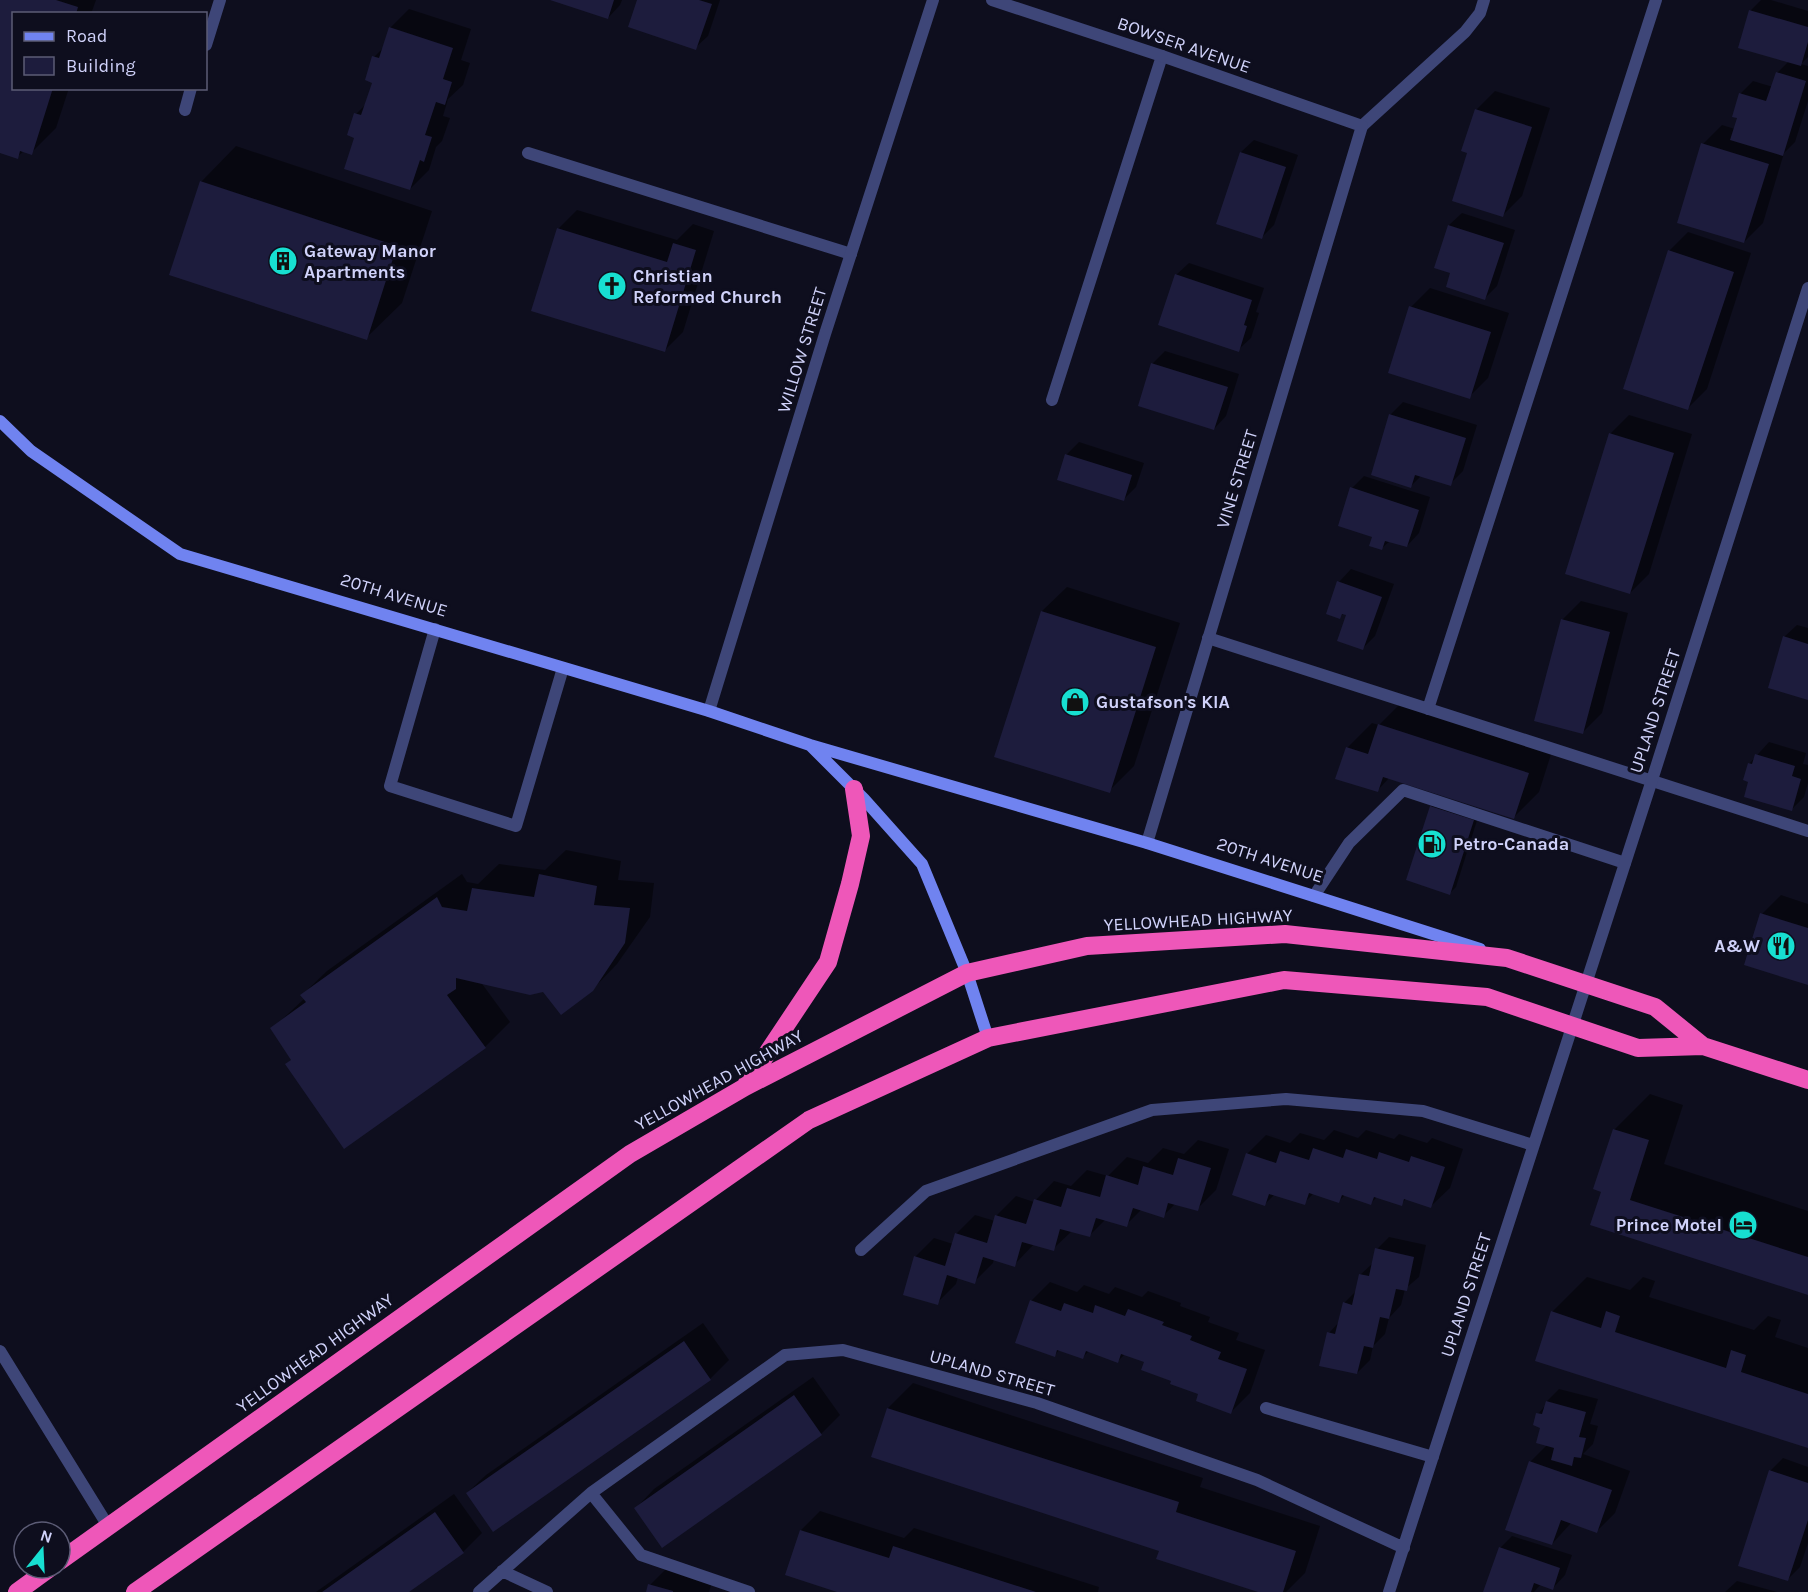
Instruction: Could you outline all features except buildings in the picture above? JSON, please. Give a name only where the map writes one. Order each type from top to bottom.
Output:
[{"type":"highway","points":[[745,1087],[828,962],[861,836],[854,789]]},
{"type":"highway","name":"YELLOWHEAD HIGHWAY","points":[[72,1552],[630,1154],[745,1087],[967,973],[1087,946],[1285,934],[1507,958]]},
{"type":"highway","name":"20TH AVENUE","points":[[1507,958],[1655,1007],[1703,1046]]},
{"type":"highway","points":[[135,1592],[809,1120],[988,1038],[1284,980],[1487,996],[1572,1027]]},
{"type":"highway","name":"20TH AVENUE","points":[[1572,1027],[1638,1048],[1703,1046],[1808,1080]]},
{"type":"highway","points":[[16,1592],[33,1580]]},
{"type":"street","points":[[207,42],[220,0]]},
{"type":"street","name":"WILLOW STREET","points":[[709,711],[851,254],[933,0]]},
{"type":"street","name":"BOWSER AVENUE","points":[[993,0],[1362,126]]},
{"type":"street","points":[[1362,126],[1464,32],[1480,13],[1484,0]]},
{"type":"street","points":[[1428,709],[1656,0]]},
{"type":"street","points":[[1052,400],[1162,56]]},
{"type":"street","points":[[184,110],[191,90]]},
{"type":"street","name":"VINE STREET","points":[[1147,843],[1362,126]]},
{"type":"street","points":[[528,153],[851,254]]},
{"type":"street","name":"UPLAND STREET","points":[[1389,1592],[1652,780],[1808,288]]},
{"type":"street","name":"20TH AVENUE","points":[[0,421],[31,451],[180,554],[709,711],[810,745],[1147,843],[1507,958]]},
{"type":"street","points":[[435,629],[390,786],[516,826],[563,668]]},
{"type":"street","points":[[1208,638],[1808,831]]},
{"type":"street","name":"20TH AVENUE","points":[[810,745],[854,789],[922,864],[967,973],[988,1038]]},
{"type":"street","points":[[1314,896],[1348,843],[1403,790],[1625,863]]},
{"type":"street","points":[[861,1250],[926,1191],[1152,1110],[1286,1099],[1423,1111],[1533,1145]]},
{"type":"street","name":"UPLAND STREET","points":[[479,1592],[591,1493],[785,1354],[843,1350],[1037,1403],[1246,1476],[1404,1548]]},
{"type":"street","points":[[0,1351],[108,1526]]},
{"type":"street","points":[[1266,1408],[1433,1457]]},
{"type":"street","points":[[591,1493],[641,1555],[749,1592]]},
{"type":"street","points":[[502,1571],[547,1592]]},
{"type":"place","name":"Gateway Manor Apartments","points":[[283,261]]},
{"type":"place","name":"Christian Reformed Church","points":[[612,286]]},
{"type":"place","name":"Gustafson's KIA","points":[[1075,702]]},
{"type":"place","name":"Petro-Canada","points":[[1432,844]]},
{"type":"place","name":"A&W","points":[[1781,946]]},
{"type":"place","name":"Prince Motel","points":[[1743,1225]]}]
